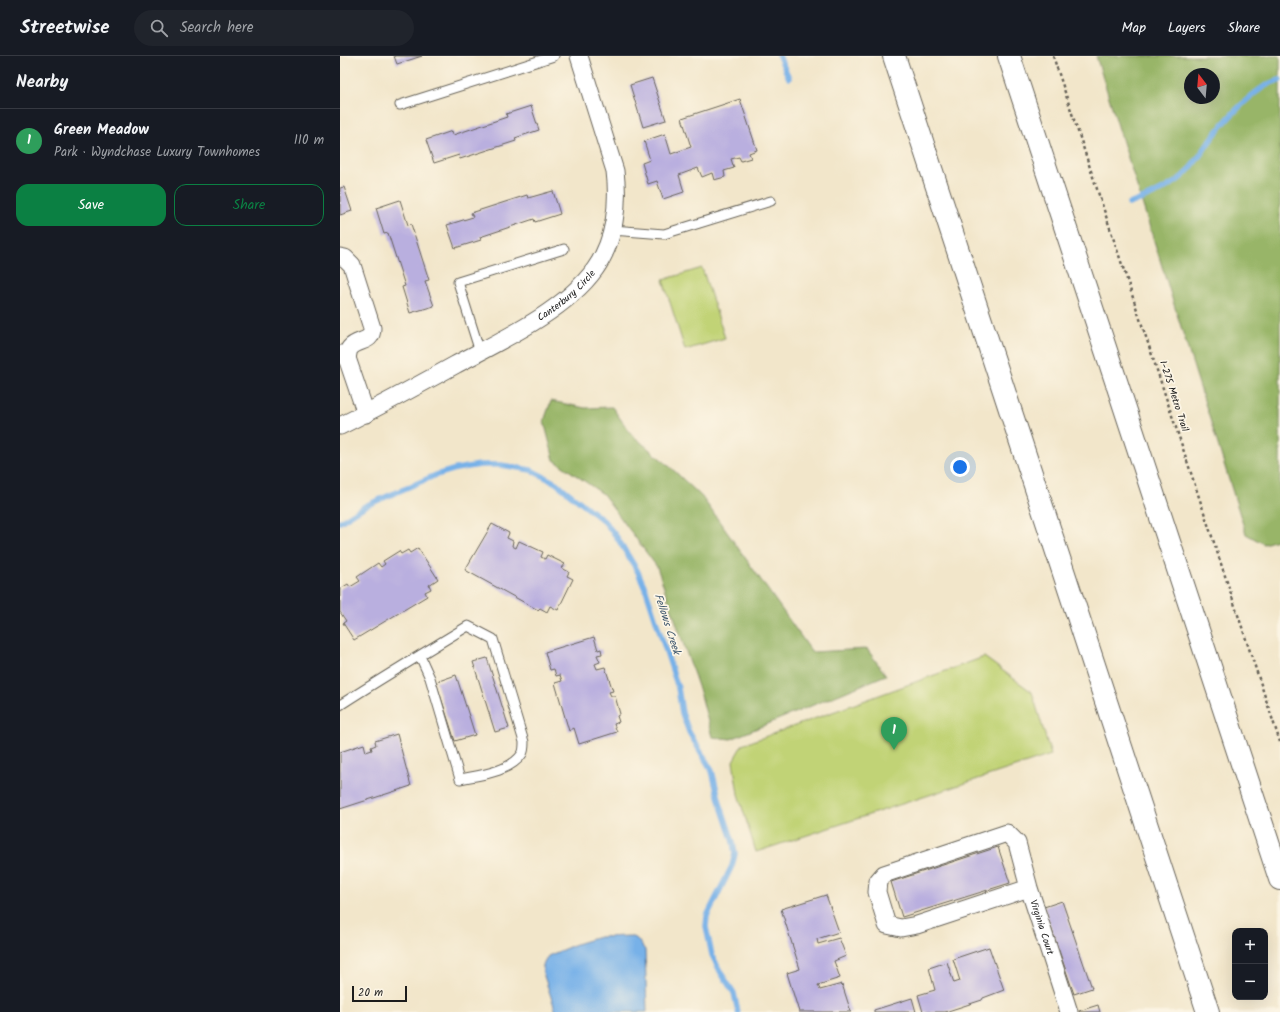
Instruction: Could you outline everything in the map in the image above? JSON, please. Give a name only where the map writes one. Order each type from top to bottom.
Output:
[{"type":"highway","points":[[894,56],[1208,1012]]},
{"type":"highway","points":[[1009,56],[1280,879]]},
{"type":"street","name":"Canterbury Circle","points":[[340,426],[366,414],[480,352],[554,309],[571,296],[595,269],[606,250],[612,230],[617,190],[615,171],[579,56]]},
{"type":"street","points":[[340,257],[345,258],[352,265],[372,328],[372,334],[369,338],[358,342],[343,356],[366,414]]},
{"type":"street","name":"Virginia Court","points":[[1028,888],[917,925],[901,928],[887,925],[877,892],[878,881],[884,874],[1007,833],[1017,843],[1028,888],[1069,1012]]},
{"type":"lane","points":[[400,105],[554,56]]},
{"type":"lane","points":[[612,230],[664,234],[771,201]]},
{"type":"lane","points":[[480,352],[458,282],[564,249]]},
{"type":"lane","points":[[340,705],[468,626],[493,639],[524,742],[522,754],[509,766],[483,775],[460,779],[430,678],[420,656]]},
{"type":"path","name":"I-275 Metro Trail","points":[[1053,56],[1280,742]]},
{"type":"green space","points":[[1096,56],[1280,56],[1280,539],[1264,544],[1246,534]]},
{"type":"green space","points":[[702,268],[725,338],[685,350],[663,280]]},
{"type":"green space","points":[[551,401],[585,408],[612,407],[631,434],[668,465],[702,497],[812,652],[867,649],[886,675],[731,739],[712,737],[701,695],[657,567],[603,494],[554,460],[544,421]]},
{"type":"green space","points":[[984,657],[1032,692],[1051,755],[756,852],[738,794],[733,761],[742,745]]},
{"type":"water","points":[[630,936],[637,939],[645,950],[647,1012],[556,1012],[543,973],[543,965],[548,956],[576,944],[599,937]]},
{"type":"building","points":[[394,56],[422,56],[397,64]]},
{"type":"building","points":[[652,78],[666,120],[643,127],[630,85]]},
{"type":"building","points":[[740,99],[757,150],[749,153],[751,158],[741,161],[739,157],[731,159],[734,168],[724,171],[725,177],[714,180],[712,173],[702,177],[698,168],[679,175],[684,192],[663,199],[657,181],[648,184],[642,163],[650,160],[644,141],[665,134],[671,154],[691,147],[682,118]]},
{"type":"building","points":[[531,106],[539,130],[515,138],[516,141],[460,159],[459,155],[434,163],[426,140],[452,131],[453,135],[507,117],[506,114]]},
{"type":"building","points":[[344,187],[352,211],[340,215],[340,188]]},
{"type":"building","points":[[553,191],[560,214],[535,222],[534,219],[480,237],[481,240],[455,248],[447,225],[473,217],[471,213],[527,195],[528,198]]},
{"type":"building","points":[[400,200],[408,225],[411,224],[429,280],[425,281],[434,306],[410,313],[402,287],[405,286],[388,233],[384,234],[376,208]]},
{"type":"building","points":[[492,524],[509,533],[507,538],[513,541],[512,546],[516,548],[519,541],[543,552],[541,557],[545,559],[547,555],[565,564],[562,568],[569,572],[567,576],[573,579],[558,610],[550,606],[547,612],[540,608],[538,610],[465,570]]},
{"type":"building","points":[[418,548],[438,579],[429,585],[431,589],[425,592],[427,596],[354,640],[343,623],[346,621],[340,612],[340,589],[348,584],[350,587],[360,581],[357,577],[378,563],[381,567],[385,564],[383,561],[399,551],[401,554],[408,550],[410,553]]},
{"type":"building","points":[[594,637],[598,650],[601,649],[602,654],[597,655],[600,662],[595,664],[597,669],[605,667],[613,691],[609,692],[611,696],[615,696],[620,714],[617,716],[619,722],[614,724],[617,732],[579,744],[574,728],[569,731],[555,683],[562,681],[560,675],[556,676],[554,669],[550,670],[545,652]]},
{"type":"building","points":[[487,658],[509,728],[495,732],[473,662]]},
{"type":"building","points":[[456,675],[475,735],[455,741],[436,682]]},
{"type":"building","points":[[397,734],[411,786],[340,809],[340,752],[364,744],[366,752],[372,750],[371,747],[376,745],[375,741]]},
{"type":"building","points":[[998,847],[1010,883],[902,917],[891,882]]},
{"type":"building","points":[[826,895],[839,932],[817,939],[818,944],[839,938],[846,956],[834,961],[840,978],[818,985],[820,990],[842,984],[851,1012],[799,1012],[787,973],[800,969],[781,909]]},
{"type":"building","points":[[1062,901],[1092,988],[1074,994],[1044,907]]},
{"type":"building","points":[[989,947],[1004,990],[983,998],[982,1000],[945,1012],[923,1012],[918,995],[935,990],[929,968],[947,962],[954,983],[960,981],[953,959]]},
{"type":"building","points":[[912,998],[916,1012],[874,1012],[874,1010]]},
{"type":"building","points":[[1098,1005],[1100,1012],[1079,1011]]},
{"type":"waterway","points":[[779,56],[789,78]]},
{"type":"waterway","points":[[1129,204],[1164,189],[1177,181],[1193,166],[1222,125],[1237,109],[1263,87],[1280,80]]},
{"type":"waterway","name":"Fellows Creek","points":[[340,522],[365,506],[436,475],[456,469],[480,465],[501,465],[531,470],[556,483],[604,521],[616,536],[637,570],[646,590],[678,688],[682,713],[689,732],[712,771],[720,803],[733,842],[735,854],[732,866],[707,916],[706,927],[712,955],[721,973],[734,993],[738,1012]]},
{"type":"place","name":"Green Meadow","points":[[894,750]]}]
